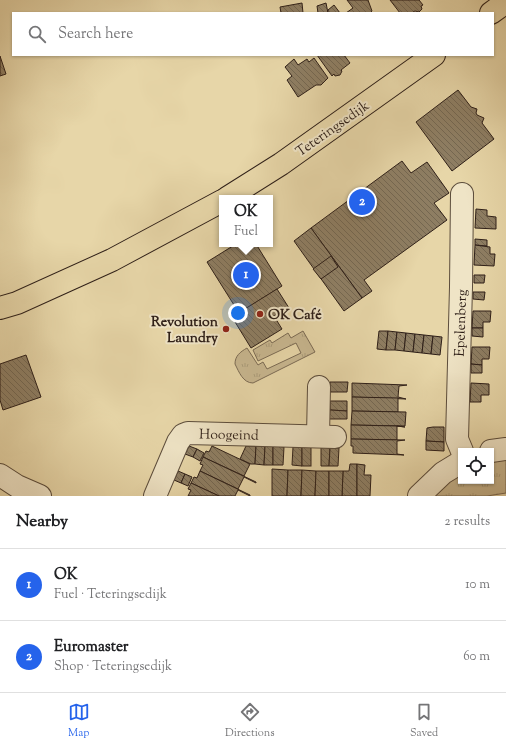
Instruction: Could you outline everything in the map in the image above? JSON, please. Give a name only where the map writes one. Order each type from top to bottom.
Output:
[{"type":"main road","points":[[492,12],[506,2]]},
{"type":"main road","name":"Teteringsedijk","points":[[232,195],[281,164],[433,56]]},
{"type":"main road","points":[[0,317],[8,306],[112,260],[219,203]]},
{"type":"street","name":"Epelenberg","points":[[461,448],[457,439],[462,194]]},
{"type":"street","name":"Hoogeind","points":[[155,496],[178,442],[183,435],[188,433],[327,436],[319,387]]},
{"type":"street","points":[[494,451],[506,449]]},
{"type":"street","points":[[420,496],[443,473],[458,464]]},
{"type":"street","points":[[6,480],[40,496]]},
{"type":"green space","points":[[303,331],[315,352],[253,383],[250,383],[244,379],[235,364],[238,354],[247,348],[258,365],[263,362],[267,369],[301,353],[296,343],[258,361],[253,350],[270,340],[272,343],[288,333],[291,338]]},
{"type":"green space","points":[[506,458],[506,493],[487,496],[431,496],[458,475],[458,484],[494,484],[494,460]]},
{"type":"building","points":[[347,0],[368,0],[372,11],[347,12],[353,8]]},
{"type":"building","points":[[390,0],[419,0],[423,5],[421,6],[422,9],[419,12],[399,12]]},
{"type":"building","points":[[302,3],[303,12],[281,12],[280,7]]},
{"type":"building","points":[[326,3],[328,12],[318,12],[317,6]]},
{"type":"building","points":[[334,5],[339,12],[328,12],[328,10]]},
{"type":"building","points":[[0,56],[6,74],[0,76]]},
{"type":"building","points":[[318,56],[345,56],[350,63],[341,70],[340,75],[335,76],[334,74],[332,76]]},
{"type":"building","points":[[314,58],[328,78],[321,85],[316,85],[298,97],[287,80],[292,76],[285,67],[294,59],[298,65],[307,59],[309,62]]},
{"type":"building","points":[[458,90],[471,107],[477,109],[477,115],[484,118],[482,123],[494,139],[452,171],[416,122]]},
{"type":"building","points":[[402,161],[411,173],[427,162],[449,193],[434,203],[447,220],[364,280],[372,291],[362,298],[311,228]]},
{"type":"building","points":[[476,209],[487,210],[487,216],[496,217],[496,229],[475,228]]},
{"type":"building","points":[[311,228],[362,298],[344,311],[294,241]]},
{"type":"building","points":[[475,239],[487,240],[487,246],[475,245]]},
{"type":"building","points":[[475,245],[490,247],[490,254],[495,254],[494,266],[474,265]]},
{"type":"building","points":[[231,247],[258,247],[282,286],[239,313],[207,262]]},
{"type":"building","points":[[331,256],[338,267],[321,279],[313,269]]},
{"type":"building","points":[[474,275],[485,275],[484,283],[474,283]]},
{"type":"building","points":[[277,289],[289,308],[274,316],[282,329],[251,348],[232,317]]},
{"type":"building","points":[[473,292],[485,292],[484,300],[473,299]]},
{"type":"building","points":[[473,311],[491,311],[490,322],[483,322],[483,328],[472,328]]},
{"type":"building","points":[[472,328],[483,328],[483,337],[472,336]]},
{"type":"building","points":[[379,331],[388,331],[386,350],[377,349]]},
{"type":"building","points":[[388,331],[397,332],[395,350],[386,350]]},
{"type":"building","points":[[397,332],[406,333],[404,351],[395,350]]},
{"type":"building","points":[[406,333],[415,334],[413,352],[404,351]]},
{"type":"building","points":[[415,334],[424,335],[422,353],[413,352]]},
{"type":"building","points":[[424,335],[433,336],[431,354],[422,353]]},
{"type":"building","points":[[433,336],[442,337],[440,355],[431,354]]},
{"type":"building","points":[[472,347],[490,347],[489,359],[482,359],[482,365],[471,364]]},
{"type":"building","points":[[26,355],[41,397],[3,410],[0,400],[0,364]]},
{"type":"building","points":[[471,364],[482,365],[482,373],[471,373]]},
{"type":"building","points":[[330,382],[348,382],[347,392],[330,392]]},
{"type":"building","points":[[352,383],[407,385],[399,386],[398,397],[406,399],[352,397]]},
{"type":"building","points":[[471,383],[489,384],[489,395],[481,395],[481,402],[470,402]]},
{"type":"building","points":[[352,397],[398,398],[398,412],[352,411]]},
{"type":"building","points":[[330,401],[347,401],[347,411],[330,410]]},
{"type":"building","points":[[330,410],[347,411],[347,419],[329,419]]},
{"type":"building","points":[[352,411],[406,412],[405,426],[351,425]]},
{"type":"building","points":[[351,425],[397,426],[397,440],[351,439]]},
{"type":"building","points":[[444,427],[444,442],[426,441],[427,428]]},
{"type":"building","points":[[351,439],[405,440],[397,441],[397,454],[404,455],[353,453]]},
{"type":"building","points":[[426,441],[444,442],[444,451],[426,450]]},
{"type":"building","points":[[189,446],[197,449],[193,457],[185,454]]},
{"type":"building","points":[[212,446],[250,464],[244,476],[203,457],[206,451],[209,452]]},
{"type":"building","points":[[246,446],[256,446],[255,464],[251,464],[240,459]]},
{"type":"building","points":[[256,446],[265,446],[264,465],[255,464]]},
{"type":"building","points":[[265,446],[273,446],[273,465],[264,465]]},
{"type":"building","points":[[273,446],[284,447],[283,465],[273,465]]},
{"type":"building","points":[[293,447],[302,447],[302,466],[292,465]]},
{"type":"building","points":[[302,447],[311,447],[311,466],[302,466]]},
{"type":"building","points":[[321,447],[330,448],[329,466],[321,466]]},
{"type":"building","points":[[330,448],[339,448],[338,466],[329,466]]},
{"type":"building","points":[[197,449],[204,453],[200,461],[193,457]]},
{"type":"building","points":[[203,457],[256,482],[256,483],[244,477],[238,489],[200,471],[203,465],[200,464]]},
{"type":"building","points":[[350,464],[357,464],[357,496],[342,496],[343,471],[349,471]]},
{"type":"building","points":[[357,464],[365,465],[364,475],[371,475],[370,496],[357,496]]},
{"type":"building","points":[[272,469],[288,470],[287,496],[272,496]]},
{"type":"building","points":[[288,470],[302,470],[301,496],[287,496]]},
{"type":"building","points":[[302,470],[316,471],[315,496],[301,496]]},
{"type":"building","points":[[178,471],[185,474],[181,483],[174,480]]},
{"type":"building","points":[[200,471],[250,495],[250,496],[238,490],[235,496],[219,496],[191,483],[194,477],[197,478]]},
{"type":"building","points":[[316,471],[329,471],[329,496],[315,496]]},
{"type":"building","points":[[329,471],[343,471],[342,496],[329,496]]},
{"type":"building","points":[[185,474],[192,477],[188,486],[181,483]]},
{"type":"building","points":[[191,483],[219,496],[188,496],[191,490],[188,489]]},
{"type":"place","name":"Euromaster","points":[[362,202]]},
{"type":"place","name":"OK","points":[[246,275]]},
{"type":"place","name":"OK Café","points":[[260,314]]},
{"type":"place","name":"Revolution Laundry","points":[[226,329]]}]
